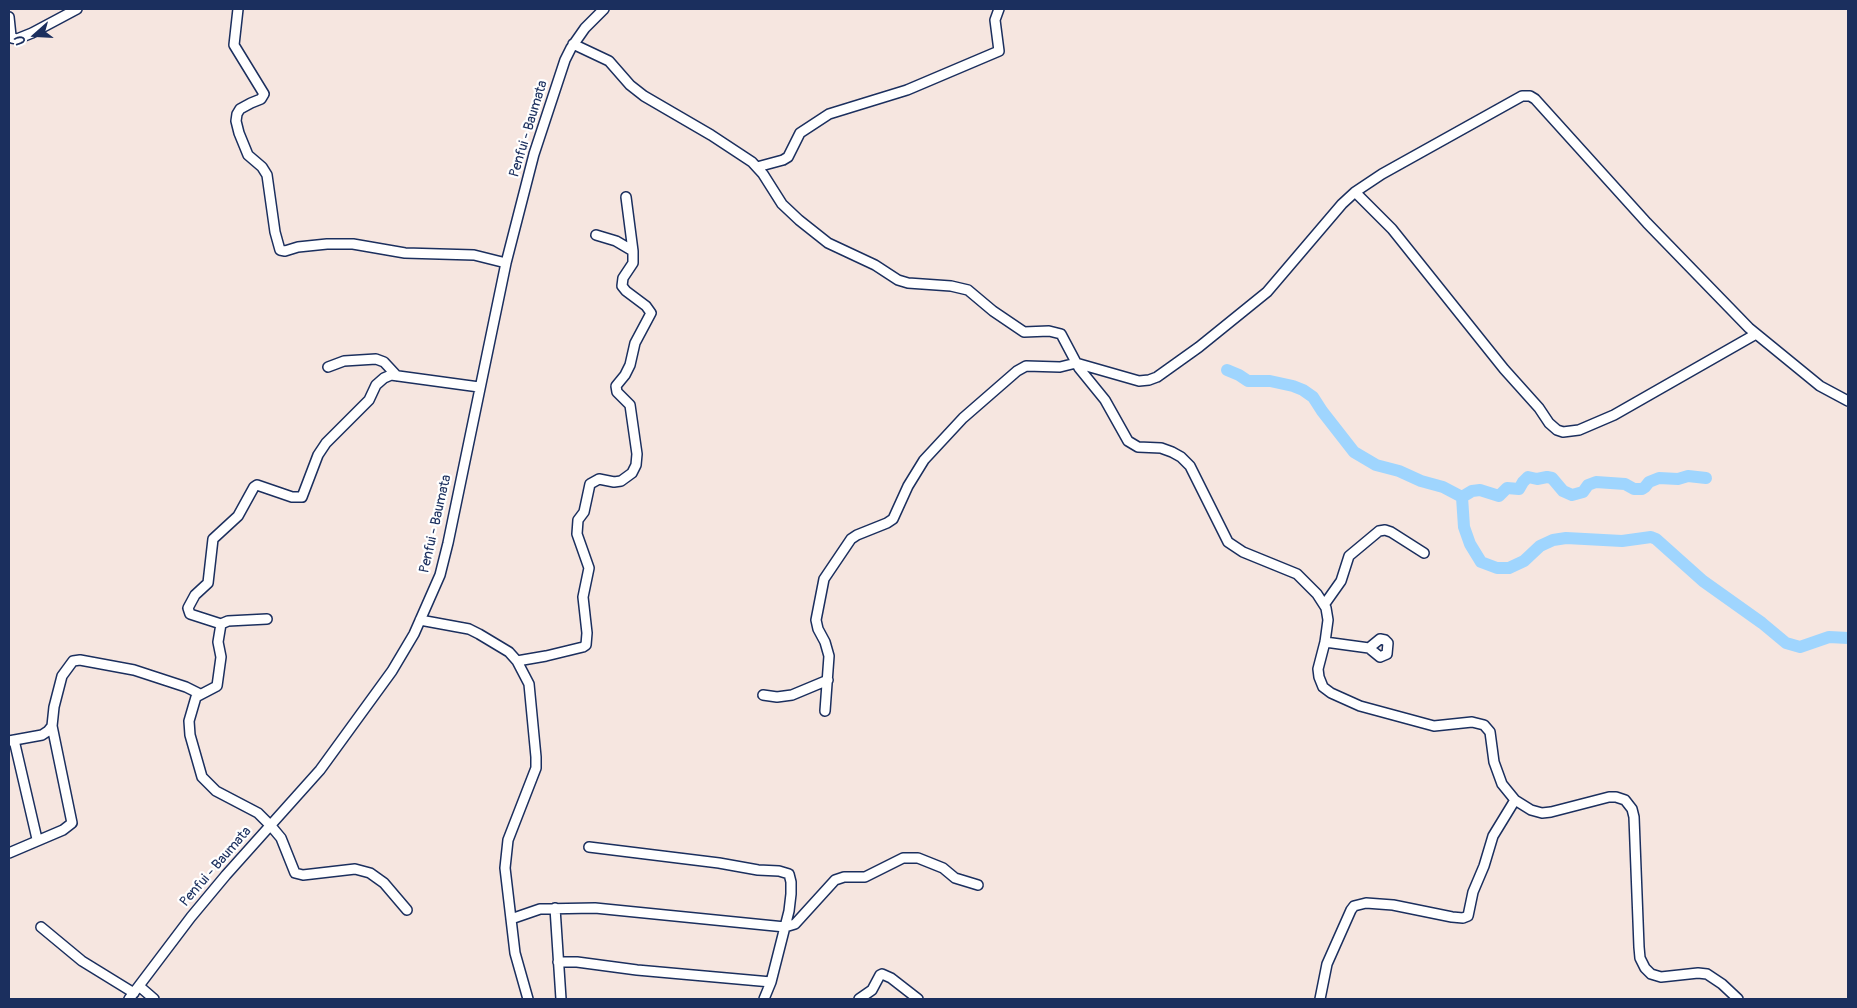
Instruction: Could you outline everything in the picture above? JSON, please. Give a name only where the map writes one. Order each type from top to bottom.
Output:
[{"type":"street","points":[[9,17],[11,36],[17,39],[77,9]]},
{"type":"street","points":[[238,9],[234,46],[264,94],[261,99],[240,109],[236,121],[248,154],[262,166],[267,175],[275,232],[280,250],[285,251],[298,247],[327,244],[353,244],[405,253],[474,255],[506,263]]},
{"type":"street","name":"Penfui - Baumata","points":[[134,993],[226,875],[320,770],[392,671],[420,620],[440,575],[448,543],[506,263],[534,154],[565,60],[584,28],[604,9]]},
{"type":"street","points":[[757,166],[778,162],[788,157],[800,133],[817,120],[829,114],[913,88],[999,51],[995,21],[999,9]]},
{"type":"street","points":[[573,44],[609,61],[630,85],[644,96],[711,135],[757,166],[782,204],[798,220],[828,243],[875,265],[898,280],[908,283],[956,286],[968,290],[993,311],[1024,332],[1058,332],[1064,338],[1076,363],[1106,400],[1123,434],[1132,444],[1138,447],[1161,448],[1172,452],[1181,457],[1190,466],[1228,542],[1242,552],[1297,574],[1312,588],[1324,605],[1328,620],[1318,673],[1323,687],[1331,693],[1360,706],[1434,726],[1472,722],[1486,726],[1491,738],[1498,775],[1505,789],[1515,800],[1531,810],[1542,813],[1556,811],[1609,797],[1616,797],[1628,802],[1634,813],[1638,947],[1640,958],[1645,968],[1652,974],[1661,977],[1698,973],[1707,974],[1722,984],[1738,999]]},
{"type":"street","points":[[825,712],[829,666],[828,649],[817,625],[816,617],[824,579],[849,541],[857,535],[891,521],[908,486],[924,460],[963,418],[1017,371],[1029,365],[1060,367],[1076,363],[1138,381],[1157,377],[1199,347],[1267,292],[1342,204],[1355,192],[1382,174],[1525,95],[1530,96],[1647,223],[1756,334],[1820,386],[1848,401]]},
{"type":"street","points":[[1355,192],[1392,229],[1504,369],[1557,430],[1563,432],[1579,430],[1614,415],[1756,334]]},
{"type":"street","points":[[517,661],[580,648],[587,643],[582,596],[589,568],[577,534],[578,520],[584,512],[590,484],[599,479],[614,482],[620,480],[632,473],[636,466],[637,454],[630,405],[617,392],[616,386],[630,366],[635,343],[651,313],[649,309],[622,286],[623,278],[633,263],[626,197]]},
{"type":"street","points":[[596,235],[616,241],[633,251]]},
{"type":"street","points":[[328,367],[344,361],[376,359],[384,362],[397,376]]},
{"type":"street","points":[[267,619],[228,621],[221,624],[190,614],[188,608],[195,594],[208,583],[213,539],[238,516],[252,490],[257,485],[292,497],[302,498],[318,455],[326,443],[369,400],[376,385],[384,378],[391,375],[480,387]]},
{"type":"street","points":[[1324,605],[1341,581],[1349,556],[1355,549],[1379,531],[1391,532],[1424,553]]},
{"type":"street","points":[[420,620],[469,629],[509,652],[517,661],[531,690],[531,713],[536,757],[535,774],[519,809],[508,840],[505,868],[515,953],[528,999]]},
{"type":"street","points":[[221,624],[218,642],[220,657],[218,682],[214,689],[200,694],[194,702],[189,721],[190,735],[202,777],[216,791],[258,813],[271,826],[281,838],[295,873],[303,875],[355,869],[370,873],[384,883],[407,910]]},
{"type":"street","points":[[1325,642],[1369,648]]},
{"type":"street","points":[[9,852],[63,830],[72,823],[52,726],[54,707],[62,676],[73,661],[80,660],[134,670],[186,687],[200,694]]},
{"type":"street","points":[[763,695],[778,697],[792,695],[828,680]]},
{"type":"street","points":[[37,839],[12,740],[42,735],[52,726]]},
{"type":"street","points":[[1320,999],[1327,964],[1350,910],[1354,906],[1366,903],[1393,905],[1452,917],[1463,918],[1468,916],[1473,892],[1484,866],[1493,836],[1515,800]]},
{"type":"street","points":[[589,847],[719,863],[758,870],[786,872],[790,878],[791,894],[771,982],[764,999]]},
{"type":"street","points":[[511,919],[540,909],[595,908],[785,927],[795,924],[835,880],[844,877],[865,877],[899,858],[918,858],[939,866],[955,878],[978,885]]},
{"type":"street","points":[[555,908],[561,999]]},
{"type":"street","points":[[41,927],[82,961],[134,993],[154,999]]},
{"type":"street","points":[[558,962],[577,962],[637,970],[771,982]]},
{"type":"street","points":[[859,999],[872,990],[882,974],[891,978],[918,999]]},
{"type":"waterway","points":[[1227,370],[1248,381],[1270,381],[1303,390],[1313,397],[1354,452],[1376,465],[1443,487],[1462,497],[1464,527],[1470,544],[1481,562],[1497,568],[1509,568],[1524,561],[1540,546],[1553,540],[1566,538],[1622,541],[1651,537],[1656,539],[1703,581],[1762,623],[1786,643],[1800,647],[1829,637],[1848,638]]},
{"type":"waterway","points":[[1462,497],[1472,491],[1480,490],[1499,496],[1507,488],[1519,489],[1528,477],[1537,479],[1552,478],[1563,491],[1572,495],[1583,492],[1588,485],[1596,482],[1625,484],[1634,489],[1642,489],[1649,482],[1659,478],[1678,479],[1688,476],[1706,478]]}]
